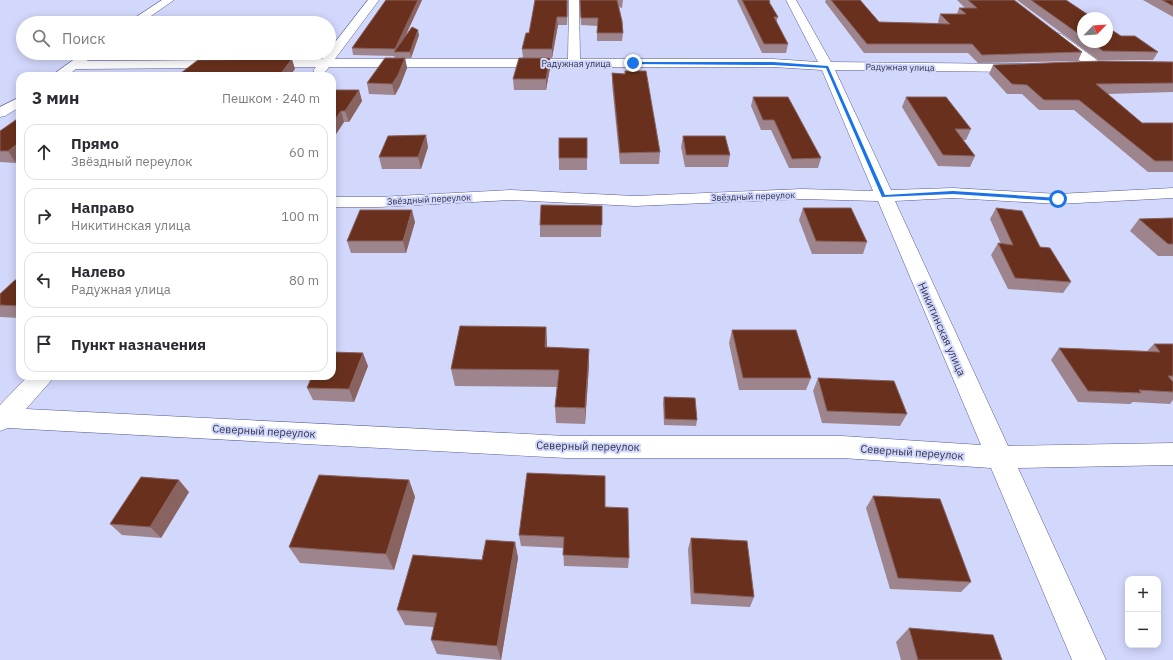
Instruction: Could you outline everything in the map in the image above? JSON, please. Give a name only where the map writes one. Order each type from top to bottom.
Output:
[{"type":"street","points":[[144,16],[169,0]]},
{"type":"street","points":[[336,51],[374,0]]},
{"type":"street","points":[[574,0],[574,63]]},
{"type":"street","name":"Никитинская улица","points":[[791,0],[827,66],[1089,660]]},
{"type":"street","points":[[1045,28],[1095,65]]},
{"type":"street","points":[[64,72],[81,60]]},
{"type":"street","points":[[319,72],[329,60]]},
{"type":"street","points":[[74,65],[232,63]]},
{"type":"street","name":"Радужная улица","points":[[248,63],[773,63],[827,66],[1005,69],[1035,67]]},
{"type":"street","points":[[1072,66],[1110,65]]},
{"type":"street","points":[[0,113],[16,104]]},
{"type":"street","name":"Звёздный переулок","points":[[336,202],[379,202],[511,195],[635,201],[802,194],[884,196],[953,193],[1058,199],[1173,193]]},
{"type":"street","points":[[1,419],[38,380]]},
{"type":"street","name":"Северный переулок","points":[[1,419],[566,447],[842,447],[999,457],[1173,454]]},
{"type":"building","points":[[386,0],[418,0],[395,49],[352,48]]},
{"type":"building","points":[[535,0],[567,0],[567,17],[557,17],[552,49],[522,49],[526,33],[529,33]]},
{"type":"building","points":[[580,0],[617,0],[623,33],[597,33],[598,18],[581,18]]},
{"type":"building","points":[[742,0],[769,0],[778,17],[774,17],[788,44],[764,44]]},
{"type":"building","points":[[831,0],[860,0],[879,22],[950,24],[940,14],[966,14],[959,8],[977,8],[968,0],[1014,0],[1082,52],[982,55],[972,44],[867,44]]},
{"type":"building","points":[[1031,0],[1066,0],[1084,12],[1077,12],[1077,33]]},
{"type":"building","points":[[1162,0],[1173,0],[1173,6]]},
{"type":"building","points":[[412,27],[418,30],[410,52],[394,52]]},
{"type":"building","points":[[1113,31],[1121,36],[1135,36],[1158,52],[1103,51],[1099,48],[1113,48]]},
{"type":"building","points":[[385,58],[405,58],[398,75],[392,84],[367,83]]},
{"type":"building","points":[[519,58],[550,58],[546,79],[513,79]]},
{"type":"building","points":[[198,60],[291,60],[282,72],[182,72]]},
{"type":"building","points":[[1100,61],[1173,62],[1173,83],[1096,84],[1142,123],[1173,123],[1173,161],[1155,161],[1079,100],[1044,100],[1027,85],[1012,84],[993,65]]},
{"type":"building","points":[[625,71],[646,71],[660,152],[620,153],[612,73],[625,74]]},
{"type":"building","points":[[336,90],[359,90],[345,111],[341,111],[336,118]]},
{"type":"building","points":[[753,97],[788,97],[821,158],[792,159],[774,120],[763,120]]},
{"type":"building","points":[[906,97],[946,97],[971,129],[955,129],[975,156],[943,155]]},
{"type":"building","points":[[16,120],[16,145],[8,151],[0,151],[0,131]]},
{"type":"building","points":[[426,135],[418,157],[379,157],[388,136]]},
{"type":"building","points":[[683,136],[725,136],[730,155],[686,155]]},
{"type":"building","points":[[559,138],[587,138],[587,158],[559,158]]},
{"type":"building","points":[[541,205],[602,206],[602,225],[540,225]]},
{"type":"building","points":[[803,208],[851,208],[867,242],[816,241]]},
{"type":"building","points":[[996,208],[1022,211],[1040,247],[1050,248],[1071,282],[1015,278],[998,243],[1013,245]]},
{"type":"building","points":[[360,210],[412,210],[403,241],[347,241]]},
{"type":"building","points":[[1173,218],[1173,244],[1168,244],[1139,219]]},
{"type":"building","points":[[16,280],[16,306],[0,305],[0,294]]},
{"type":"building","points":[[460,326],[546,327],[545,347],[589,349],[585,408],[555,407],[559,370],[451,369]]},
{"type":"building","points":[[732,330],[796,330],[811,378],[743,378]]},
{"type":"building","points":[[1154,344],[1173,344],[1173,376],[1168,376],[1173,382],[1173,392],[1139,390],[1141,393],[1088,391],[1059,348],[1160,352]]},
{"type":"building","points":[[336,352],[363,353],[349,389],[307,388],[310,380],[336,380]]},
{"type":"building","points":[[818,378],[894,381],[907,414],[827,411]]},
{"type":"building","points":[[664,397],[695,398],[697,420],[665,419]]},
{"type":"building","points":[[527,473],[605,476],[605,507],[628,508],[629,558],[563,555],[564,537],[519,535]]},
{"type":"building","points":[[319,475],[409,480],[386,554],[289,547]]},
{"type":"building","points":[[141,477],[179,480],[150,527],[110,524]]},
{"type":"building","points":[[873,496],[940,499],[971,582],[898,578]]},
{"type":"building","points":[[691,538],[747,541],[754,597],[694,593]]},
{"type":"building","points":[[486,540],[515,542],[497,646],[431,640],[437,613],[397,610],[413,555],[482,560]]},
{"type":"building","points":[[909,628],[993,635],[1002,660],[918,660]]},
{"type":"route","points":[[633,63],[773,63],[827,66],[884,196],[953,193],[1058,199]]}]
